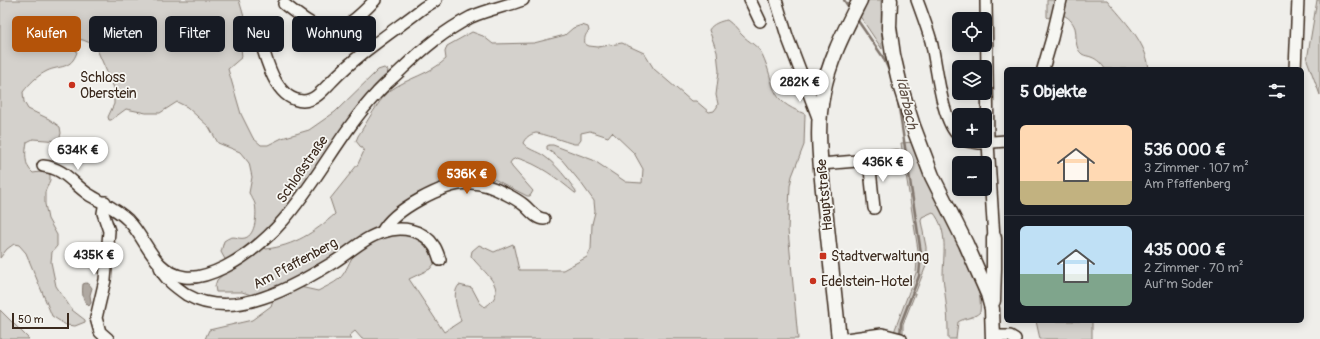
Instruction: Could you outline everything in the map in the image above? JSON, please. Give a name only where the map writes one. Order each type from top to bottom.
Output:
[{"type":"main road","points":[[819,121],[829,69],[840,39],[860,0]]},
{"type":"main road","points":[[890,0],[890,27],[893,56],[900,85],[913,126],[932,176],[966,244],[988,294],[992,309]]},
{"type":"main road","name":"Hauptstraße","points":[[819,121],[821,164],[839,339]]},
{"type":"main road","points":[[966,244],[976,251],[984,253],[990,250],[994,238]]},
{"type":"main road","points":[[993,337],[992,309],[994,238]]},
{"type":"street","points":[[284,4],[312,24],[320,28],[333,30],[339,29],[350,22],[375,0]]},
{"type":"street","points":[[264,52],[270,70],[280,87],[291,97],[305,101],[318,95],[345,68],[423,8],[436,0]]},
{"type":"street","name":"Schloßstraße","points":[[43,166],[52,167],[66,174],[89,194],[105,202],[129,221],[160,265],[175,274],[185,277],[206,275],[239,259],[256,248],[272,233],[291,211],[356,118],[377,92],[430,43],[449,29],[473,17],[523,0]]},
{"type":"street","points":[[750,0],[760,21]]},
{"type":"street","name":"Hauptstraße","points":[[776,0],[787,36],[819,121]]},
{"type":"street","points":[[917,0],[931,42],[947,116],[952,127]]},
{"type":"street","points":[[986,0],[988,108]]},
{"type":"street","points":[[1044,67],[1061,0]]},
{"type":"street","points":[[1295,67],[1298,0]]},
{"type":"street","points":[[802,77],[810,81],[817,80],[829,69]]},
{"type":"street","points":[[992,143],[1004,141]]},
{"type":"street","points":[[988,148],[994,238]]},
{"type":"street","points":[[821,164],[897,156]]},
{"type":"street","points":[[869,160],[874,208]]},
{"type":"street","name":"Am Pfaffenberg","points":[[382,232],[387,224],[399,213],[422,198],[442,190],[468,183],[483,185],[506,194],[524,205],[536,217],[544,219]]},
{"type":"street","points":[[105,202],[103,213],[109,231],[105,280],[96,318],[100,332],[108,339]]},
{"type":"street","name":"Am Pfaffenberg","points":[[160,265],[164,276],[184,293],[202,301],[224,304],[260,300],[333,262],[370,238],[382,232],[396,229],[419,232],[431,241],[440,260]]},
{"type":"street","points":[[846,339],[882,334],[897,338]]},
{"type":"street","points":[[993,337],[1010,336],[1015,339]]},
{"type":"shaded area","points":[[0,0],[239,0],[244,16],[233,16],[233,52],[242,52],[242,57],[228,69],[241,114],[253,138],[261,145],[268,145],[282,138],[309,130],[335,112],[378,70],[384,68],[388,70],[387,75],[358,105],[314,172],[282,216],[264,236],[226,261],[221,252],[224,241],[231,237],[245,238],[249,236],[255,223],[255,204],[249,193],[252,177],[249,163],[240,152],[218,143],[209,127],[187,107],[177,102],[160,113],[146,113],[126,109],[111,120],[109,120],[108,117],[114,104],[114,88],[98,52],[157,52],[157,16],[89,16],[89,42],[81,40],[81,16],[12,16],[12,52],[77,52],[72,62],[65,66],[43,73],[23,92],[24,102],[28,109],[49,119],[60,127],[61,133],[59,141],[33,139],[27,142],[27,163],[28,167],[33,173],[40,172],[50,174],[50,180],[45,192],[45,204],[48,219],[57,235],[57,246],[52,252],[51,262],[56,286],[72,310],[85,320],[85,322],[75,326],[66,325],[52,316],[26,253],[19,245],[14,244],[7,249],[0,258]]},
{"type":"shaded area","points":[[849,0],[881,0],[882,49]]},
{"type":"shaded area","points":[[1047,0],[1107,0],[1139,40],[1144,49],[1149,67],[1103,67],[1095,59],[1082,54],[1079,51],[1076,42],[1075,28],[1067,17],[1056,15],[1047,17]]},
{"type":"shaded area","points":[[1317,0],[1320,0],[1320,95],[1307,60]]},
{"type":"shaded area","points":[[727,20],[756,46],[762,54],[767,65],[774,90],[778,97],[784,103],[805,114],[804,145],[792,176],[790,186],[788,230],[798,339],[362,339],[355,331],[349,336],[351,339],[205,339],[209,330],[252,320],[271,306],[273,300],[300,287],[318,291],[332,284],[342,276],[356,252],[363,246],[379,238],[388,236],[405,235],[422,240],[433,255],[434,264],[430,269],[409,279],[444,332],[461,321],[455,297],[459,285],[472,288],[480,303],[485,307],[493,300],[496,294],[492,281],[471,256],[472,251],[479,245],[494,252],[513,244],[519,270],[563,270],[587,257],[591,249],[592,224],[595,212],[594,201],[562,160],[547,149],[547,146],[553,145],[593,160],[626,182],[642,183],[643,169],[634,153],[612,132],[608,137],[590,131],[581,133],[581,140],[578,144],[536,133],[528,136],[523,143],[527,147],[544,156],[562,172],[576,193],[541,168],[517,158],[512,160],[510,163],[533,191],[530,196],[527,196],[496,180],[471,178],[396,210],[381,223],[379,228],[345,251],[267,292],[254,296],[242,292],[216,292],[215,286],[217,280],[226,272],[236,268],[264,247],[266,249],[286,245],[304,237],[320,227],[335,214],[330,199],[358,164],[364,151],[356,141],[382,98],[391,90],[440,64],[446,59],[445,52],[447,46],[472,32],[483,36],[493,44],[534,43],[565,35],[573,28],[582,25],[588,27],[589,31],[585,37],[585,44],[598,47],[622,43],[644,53],[654,69],[691,101],[696,101],[709,112],[714,111],[718,104],[716,95],[719,71],[717,52],[709,30],[714,24]]},
{"type":"shaded area","points":[[914,142],[962,246],[960,250],[974,280],[979,296],[980,312],[975,316],[958,322],[956,339],[948,339],[943,277],[944,243],[941,227],[933,212],[922,217],[921,221],[926,247],[926,266],[903,324],[903,334],[894,332],[916,273],[918,250],[901,143]]},
{"type":"shaded area","points":[[86,283],[92,288],[90,295],[91,303],[89,306],[85,302],[83,296],[83,284]]},
{"type":"shaded area","points":[[0,310],[29,339],[0,339]]},
{"type":"shaded area","points":[[1036,323],[1092,323],[1092,339],[1040,339]]},
{"type":"waterway","name":"Idarbach","points":[[844,0],[850,9]]},
{"type":"waterway","name":"Idarbach","points":[[856,18],[883,57],[891,75]]},
{"type":"waterway","name":"Idarbach","points":[[898,101],[921,253],[919,276],[901,323],[900,337]]},
{"type":"place","name":"Schloss Oberstein","points":[[72,85]]},
{"type":"place","name":"Stadtverwaltung","points":[[823,256]]},
{"type":"place","name":"Edelstein-Hotel","points":[[813,281]]}]
